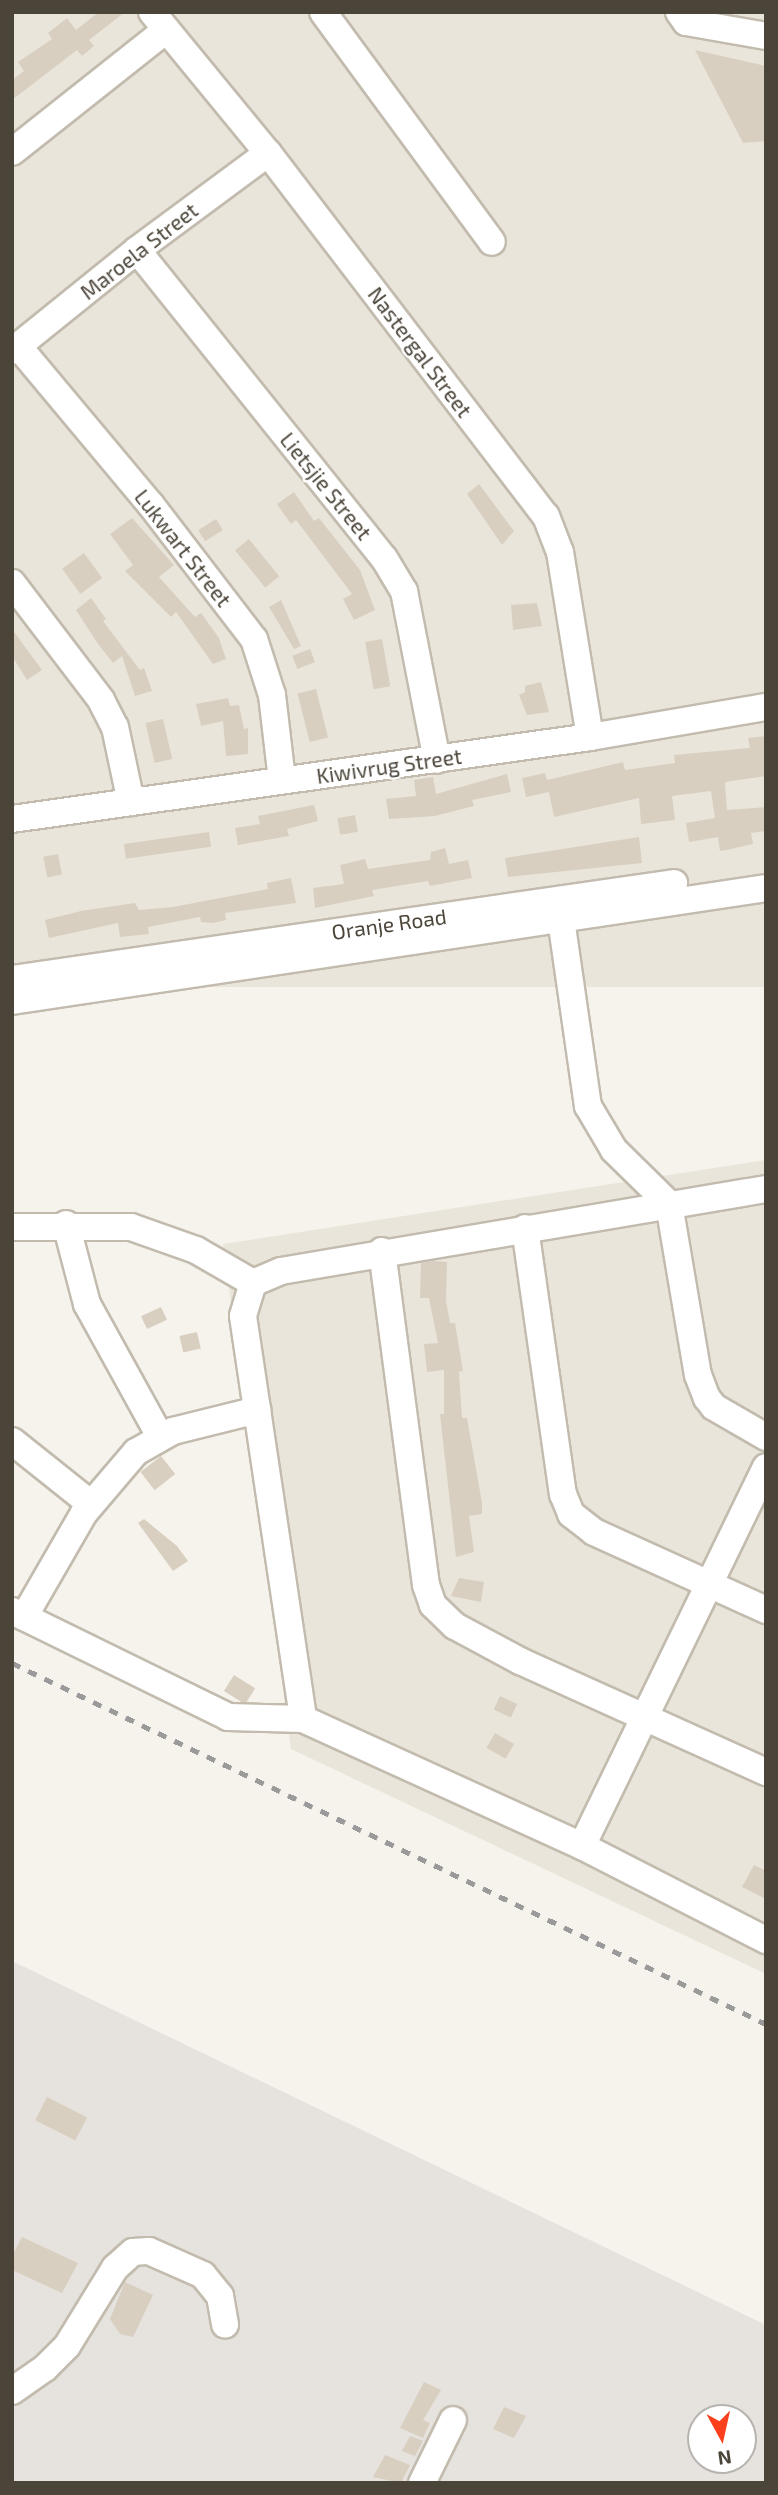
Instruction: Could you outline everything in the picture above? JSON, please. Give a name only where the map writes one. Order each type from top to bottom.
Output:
[{"type":"street","points":[[323,12],[492,242]]},
{"type":"street","points":[[679,12],[686,22],[766,36]]},
{"type":"street","points":[[12,152],[159,21]]},
{"type":"street","name":"Nastergal Street","points":[[159,21],[268,153],[550,523],[560,552],[590,737]]},
{"type":"street","name":"Maroela Street","points":[[15,349],[137,250],[268,153]]},
{"type":"street","name":"Lietsjie Street","points":[[137,250],[384,558],[404,591],[437,760]]},
{"type":"street","name":"Lukwart Street","points":[[15,349],[151,505],[254,639],[272,695],[282,780]]},
{"type":"street","points":[[12,583],[101,700],[115,727],[131,802]]},
{"type":"street","name":"Kiwivrug Street","points":[[12,819],[437,760],[766,707]]},
{"type":"street","name":"Oranje Road","points":[[12,979],[766,870]]},
{"type":"street","points":[[12,1001],[766,888]]},
{"type":"street","points":[[561,919],[589,1106],[614,1150],[669,1204],[702,1387],[714,1407],[766,1437]]},
{"type":"street","points":[[253,1283],[281,1271],[382,1251],[766,1189]]},
{"type":"street","points":[[66,1224],[87,1304],[160,1436]]},
{"type":"street","points":[[12,1227],[66,1224],[131,1227],[162,1235],[253,1283]]},
{"type":"street","points":[[525,1228],[566,1505],[594,1532],[766,1610]]},
{"type":"street","points":[[382,1251],[426,1585],[433,1605],[455,1626],[486,1643],[766,1772]]},
{"type":"street","points":[[253,1283],[243,1317],[303,1718]]},
{"type":"street","points":[[257,1410],[194,1424],[160,1436],[125,1462],[91,1504],[18,1614],[228,1717],[303,1718],[582,1846],[766,1940]]},
{"type":"street","points":[[12,1441],[91,1504]]},
{"type":"street","points":[[582,1846],[643,1714],[766,1467]]},
{"type":"street","points":[[12,2391],[61,2352],[115,2268],[133,2252],[149,2251],[202,2276],[220,2296],[225,2325]]},
{"type":"street","points":[[422,2483],[453,2420]]},
{"type":"shaded area","points":[[12,12],[766,12],[766,987],[12,987]]},
{"type":"shaded area","points":[[766,1160],[766,1974],[291,1749],[223,1244]]},
{"type":"shaded area","points":[[12,1961],[766,2325],[766,2483],[12,2483]]},
{"type":"building","points":[[99,12],[125,12],[89,40],[94,46],[82,56],[77,50],[12,100],[12,80],[24,71],[18,62],[52,39],[48,33],[67,18],[76,30]]},
{"type":"building","points":[[695,50],[766,66],[766,141],[743,143]]},
{"type":"building","points":[[479,484],[514,531],[502,545],[467,494]]},
{"type":"building","points":[[294,492],[314,521],[319,518],[360,570],[375,610],[354,620],[343,599],[352,594],[296,520],[291,524],[277,504]]},
{"type":"building","points":[[132,518],[174,565],[159,577],[195,617],[201,613],[219,638],[226,659],[213,664],[176,612],[171,617],[125,571],[133,565],[110,534]]},
{"type":"building","points":[[216,519],[223,530],[205,541],[198,530]]},
{"type":"building","points":[[249,539],[279,576],[265,588],[235,550]]},
{"type":"building","points":[[84,553],[102,578],[80,594],[62,569]]},
{"type":"building","points":[[91,598],[106,619],[103,621],[140,670],[144,668],[152,691],[135,696],[122,656],[113,663],[98,644],[76,610]]},
{"type":"building","points":[[281,600],[301,646],[294,649],[269,607]]},
{"type":"building","points":[[537,603],[542,626],[513,630],[511,605]]},
{"type":"building","points":[[12,629],[42,670],[27,680],[12,656]]},
{"type":"building","points":[[382,639],[390,686],[374,689],[365,642]]},
{"type":"building","points":[[310,649],[315,662],[297,669],[292,656]]},
{"type":"building","points":[[541,682],[549,712],[527,715],[519,695],[525,692],[525,686]]},
{"type":"building","points":[[316,689],[328,738],[310,742],[298,694]]},
{"type":"building","points":[[228,698],[230,706],[239,705],[244,729],[248,728],[248,754],[226,756],[223,721],[201,726],[196,704]]},
{"type":"building","points":[[163,719],[172,759],[155,763],[145,723]]},
{"type":"building","points":[[766,736],[766,776],[725,782],[727,810],[766,807],[766,831],[751,833],[753,844],[720,851],[718,837],[689,842],[686,823],[715,818],[711,791],[672,796],[675,820],[641,824],[639,798],[554,817],[549,792],[526,797],[522,778],[545,773],[547,780],[623,762],[625,770],[675,763],[674,755],[750,748],[748,738]]},
{"type":"building","points":[[507,774],[511,792],[472,800],[474,806],[435,816],[389,819],[386,799],[416,796],[414,780],[433,777],[436,794]]},
{"type":"building","points":[[314,805],[318,821],[287,829],[289,836],[238,845],[235,828],[260,824],[258,816]]},
{"type":"building","points":[[355,815],[358,832],[340,835],[337,818]]},
{"type":"building","points":[[209,832],[211,847],[126,859],[124,844]]},
{"type":"building","points":[[639,837],[642,863],[508,877],[505,858]]},
{"type":"building","points":[[445,848],[449,864],[468,860],[472,878],[430,886],[428,881],[372,890],[374,896],[315,908],[313,888],[344,884],[340,865],[365,859],[368,869],[430,860],[431,852]]},
{"type":"building","points":[[58,854],[62,875],[47,877],[43,857]]},
{"type":"building","points":[[291,878],[296,903],[225,913],[226,920],[213,923],[201,922],[200,917],[148,927],[149,934],[120,937],[118,923],[49,938],[45,920],[81,911],[135,903],[139,910],[173,907],[268,889],[267,883]]},
{"type":"building","points":[[447,1262],[446,1301],[450,1323],[455,1323],[463,1371],[459,1372],[462,1418],[467,1418],[482,1503],[482,1514],[469,1516],[474,1552],[456,1557],[440,1414],[444,1414],[444,1370],[427,1372],[424,1344],[438,1343],[429,1298],[420,1298],[421,1263]]},
{"type":"building","points":[[161,1307],[167,1320],[147,1329],[141,1316]]},
{"type":"building","points":[[197,1332],[201,1349],[183,1353],[179,1336]]},
{"type":"building","points":[[161,1456],[175,1474],[155,1490],[141,1472]]},
{"type":"building","points":[[144,1519],[177,1546],[188,1561],[173,1571],[138,1523]]},
{"type":"building","points":[[459,1578],[484,1582],[481,1602],[451,1596]]},
{"type":"building","points":[[234,1675],[255,1688],[245,1704],[224,1691]]},
{"type":"building","points":[[500,1696],[517,1704],[511,1718],[494,1710]]},
{"type":"building","points":[[495,1733],[514,1744],[506,1759],[487,1748]]},
{"type":"building","points":[[754,1865],[766,1871],[766,1899],[742,1887]]},
{"type":"building","points":[[47,2097],[87,2117],[75,2141],[35,2120]]},
{"type":"building","points":[[22,2237],[78,2263],[62,2293],[12,2270],[12,2256]]},
{"type":"building","points":[[125,2282],[153,2295],[133,2337],[120,2334],[110,2319]]},
{"type":"building","points":[[424,2382],[441,2390],[423,2420],[430,2423],[423,2438],[400,2428]]},
{"type":"building","points":[[504,2407],[526,2416],[514,2438],[493,2429]]},
{"type":"building","points":[[410,2436],[423,2441],[415,2456],[402,2451]]},
{"type":"building","points":[[385,2455],[410,2465],[401,2483],[373,2477]]},
{"type":"railway","points":[[12,1663],[766,2024]]}]
